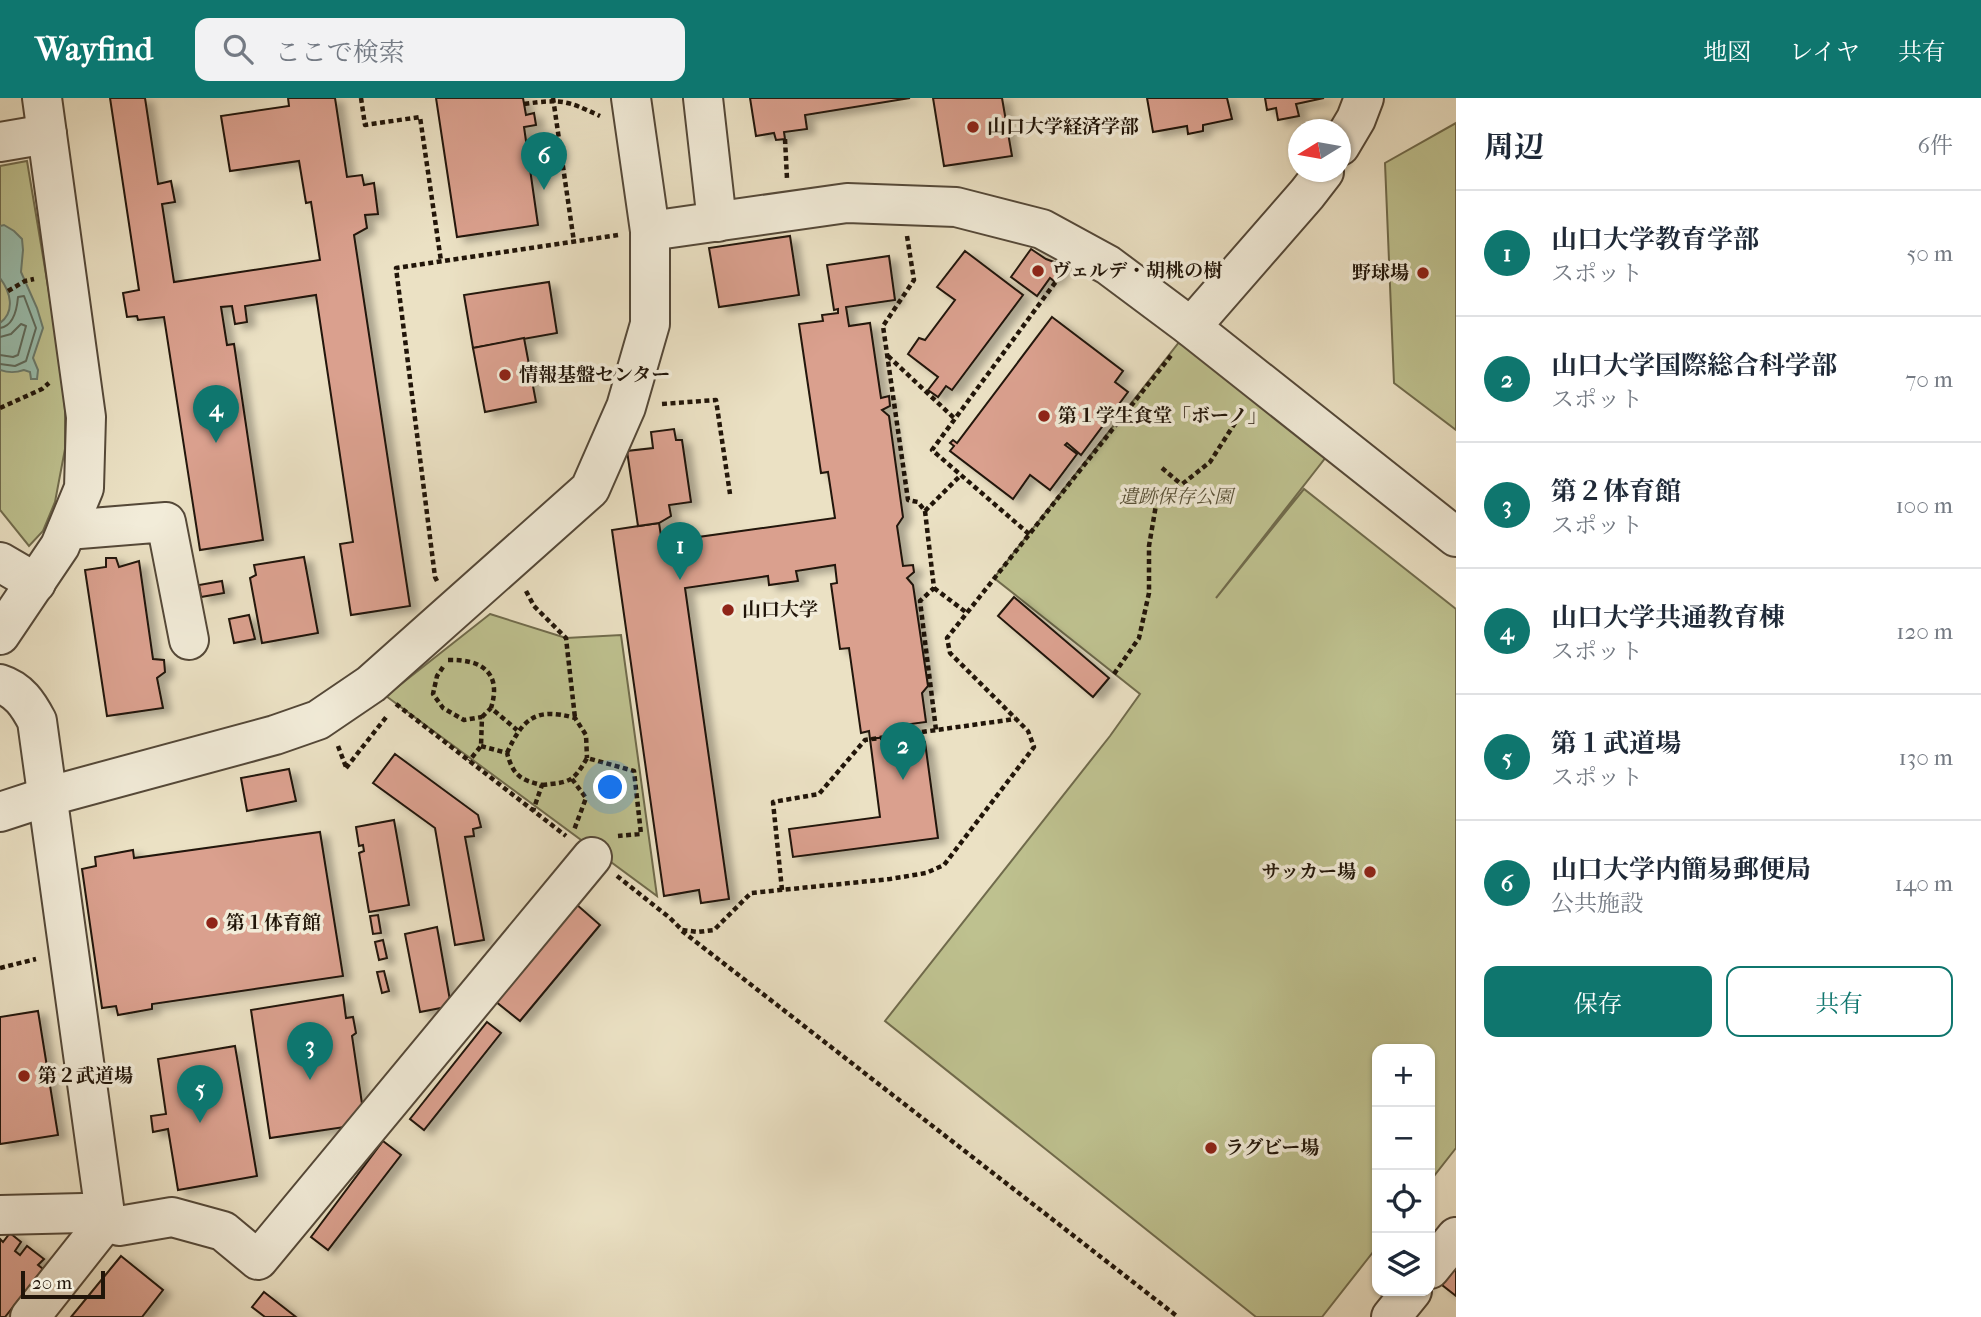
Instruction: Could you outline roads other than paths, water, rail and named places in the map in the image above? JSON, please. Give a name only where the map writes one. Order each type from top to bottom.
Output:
[{"type":"street","points":[[703,98],[717,222]]},
{"type":"street","points":[[1351,124],[1364,98]]},
{"type":"street","points":[[0,812],[46,797],[275,736],[383,694],[443,634],[509,561],[590,489],[626,407],[650,324],[650,231],[632,106]]},
{"type":"street","points":[[0,142],[44,116],[86,417],[84,488],[60,546],[0,635]]},
{"type":"street","points":[[1191,327],[1316,182]]},
{"type":"street","points":[[650,231],[847,203],[956,207],[1042,229],[1108,265],[1269,387],[1456,537]]},
{"type":"street","points":[[67,530],[166,522],[189,640]]},
{"type":"street","points":[[0,562],[36,583]]},
{"type":"street","points":[[0,684],[9,687],[26,701],[37,721],[106,1221],[30,1317]]},
{"type":"street","points":[[0,1215],[83,1213],[119,1226],[172,1217],[223,1231],[258,1260],[599,847]]},
{"type":"street","points":[[1435,1263],[1456,1237]]},
{"type":"street","points":[[1391,1317],[1408,1296]]},
{"type":"water","points":[[4,225],[22,239],[21,272],[43,328],[33,358],[38,370],[37,379],[31,379],[30,372],[24,370],[0,370],[0,323],[10,307],[9,295],[0,278],[0,226]]},
{"type":"place","name":"山口大学経済学部","points":[[973,127]]},
{"type":"place","name":"山口大学内簡易郵便局","points":[[544,190]]},
{"type":"place","name":"ヴェルデ・胡桃の樹","points":[[1038,271]]},
{"type":"place","name":"野球場","points":[[1423,273]]},
{"type":"place","name":"情報基盤センター","points":[[505,375]]},
{"type":"place","name":"第１学生食堂「ボーノ」","points":[[1044,416]]},
{"type":"place","name":"山口大学共通教育棟","points":[[216,443]]},
{"type":"place","name":"山口大学教育学部","points":[[680,580]]},
{"type":"place","name":"山口大学","points":[[728,610]]},
{"type":"place","name":"山口大学国際総合科学部","points":[[903,780]]},
{"type":"place","name":"サッカー場","points":[[1370,872]]},
{"type":"place","name":"第１体育館","points":[[212,923]]},
{"type":"place","name":"第２武道場","points":[[24,1076]]},
{"type":"place","name":"第２体育館","points":[[310,1080]]},
{"type":"place","name":"第１武道場","points":[[200,1123]]},
{"type":"place","name":"ラグビー場","points":[[1211,1148]]},
{"type":"park label","name":"遺跡保存公園","points":[[1176,497]]}]
